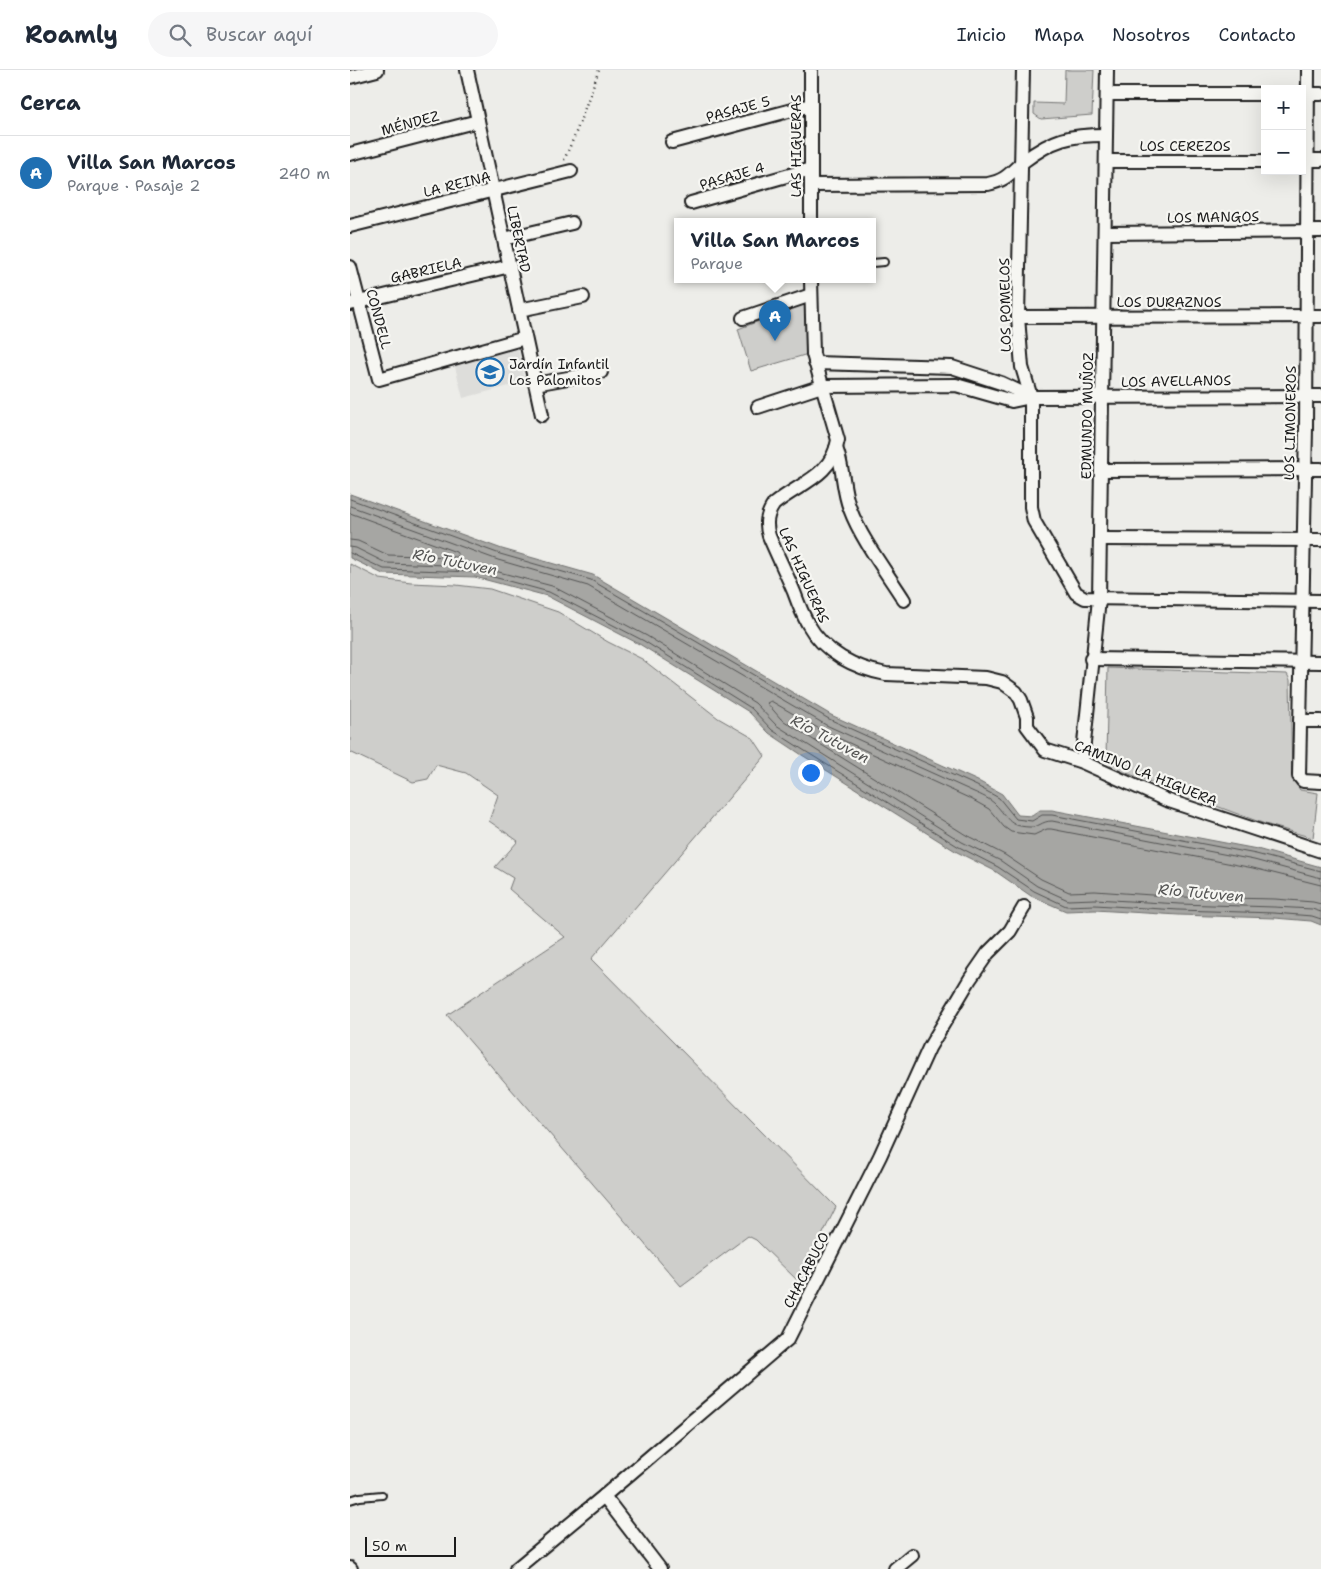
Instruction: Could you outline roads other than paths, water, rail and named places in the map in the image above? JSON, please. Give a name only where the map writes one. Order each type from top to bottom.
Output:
[{"type":"street","points":[[350,77],[377,70]]},
{"type":"street","name":"LIBERTAD","points":[[467,70],[542,415]]},
{"type":"street","name":"LAS HIGUERAS","points":[[811,70],[811,218]]},
{"type":"street","name":"LOS POMELOS","points":[[1023,70],[1018,317],[1022,367],[1031,397],[1031,507],[1034,521],[1076,593],[1085,598],[1321,601]]},
{"type":"street","name":"EDMUNDO MUÑOZ","points":[[1082,762],[1091,660],[1099,598],[1107,70]]},
{"type":"street","name":"LOS LIMONEROS","points":[[1306,86],[1308,70]]},
{"type":"street","points":[[1107,94],[1261,94]]},
{"type":"street","points":[[1306,94],[1321,94]]},
{"type":"street","name":"PASAJE 5","points":[[672,142],[811,106]]},
{"type":"street","name":"MÉNDEZ","points":[[350,154],[478,121]]},
{"type":"street","points":[[811,185],[988,184],[1008,176],[1021,163],[1047,145],[1059,140],[1079,135],[1106,135]]},
{"type":"street","name":"LOS CEREZOS","points":[[1106,162],[1261,160]]},
{"type":"street","points":[[1306,160],[1321,160]]},
{"type":"street","name":"PASAJE 4","points":[[690,203],[811,169]]},
{"type":"street","name":"LA REINA","points":[[350,226],[571,171]]},
{"type":"street","name":"LOS LIMONEROS","points":[[1305,175],[1306,396],[1299,776],[1303,781],[1321,782]]},
{"type":"street","points":[[504,239],[572,223]]},
{"type":"street","name":"LOS MANGOS","points":[[1105,233],[1321,231]]},
{"type":"street","name":"GABRIELA","points":[[355,303],[510,266]]},
{"type":"street","name":"CONDELL","points":[[350,267],[355,303],[379,379],[525,338]]},
{"type":"street","points":[[811,283],[812,342],[815,363],[838,440],[836,448],[850,510],[904,600]]},
{"type":"street","points":[[743,318],[811,295]]},
{"type":"street","points":[[519,310],[583,297]]},
{"type":"street","name":"LOS DURAZNOS","points":[[1018,317],[1321,316]]},
{"type":"street","name":"LOS AVELLANOS","points":[[815,363],[952,366],[1001,383],[1031,397]]},
{"type":"street","points":[[535,384],[601,372]]},
{"type":"street","name":"LOS AVELLANOS","points":[[758,407],[822,386],[956,385],[1012,401],[1031,397],[1321,396]]},
{"type":"street","name":"LAS HIGUERAS","points":[[836,448],[830,462],[822,472],[774,504],[767,516],[769,536],[808,624],[831,650],[840,657],[862,668],[886,674],[986,678],[1002,682],[1016,692],[1021,700],[1027,717],[1027,726]]},
{"type":"street","points":[[1101,470],[1321,469]]},
{"type":"street","points":[[1100,539],[1321,540]]},
{"type":"street","points":[[1091,660],[1321,662]]},
{"type":"street","points":[[1300,721],[1321,721]]},
{"type":"street","name":"CAMINO LA HIGUERA","points":[[1027,726],[1045,750],[1082,762],[1166,800],[1321,851]]},
{"type":"street","name":"CHACABUCO","points":[[516,1569],[788,1338],[880,1156],[929,1048],[970,979],[988,953],[1010,931],[1024,906]]},
{"type":"street","points":[[604,1496],[660,1569]]},
{"type":"street","points":[[895,1569],[912,1555]]},
{"type":"lane","points":[[876,263],[884,262]]},
{"type":"lane","points":[[350,1500],[382,1495]]},
{"type":"water","name":"Río Tutuven","points":[[350,494],[502,549],[593,575],[831,715],[980,782],[1002,794],[1018,815],[1032,816],[1040,810],[1052,810],[1257,849],[1321,867],[1321,925],[1311,921],[1274,918],[1095,910],[1066,911],[1031,896],[995,871],[957,852],[802,755],[769,733],[749,712],[641,645],[547,596],[475,577],[383,574],[350,558]]},
{"type":"place","name":"Villa San Marcos","points":[[775,341]]},
{"type":"place","name":"Jardín Infantil Los Palomitos","points":[[490,372]]}]
